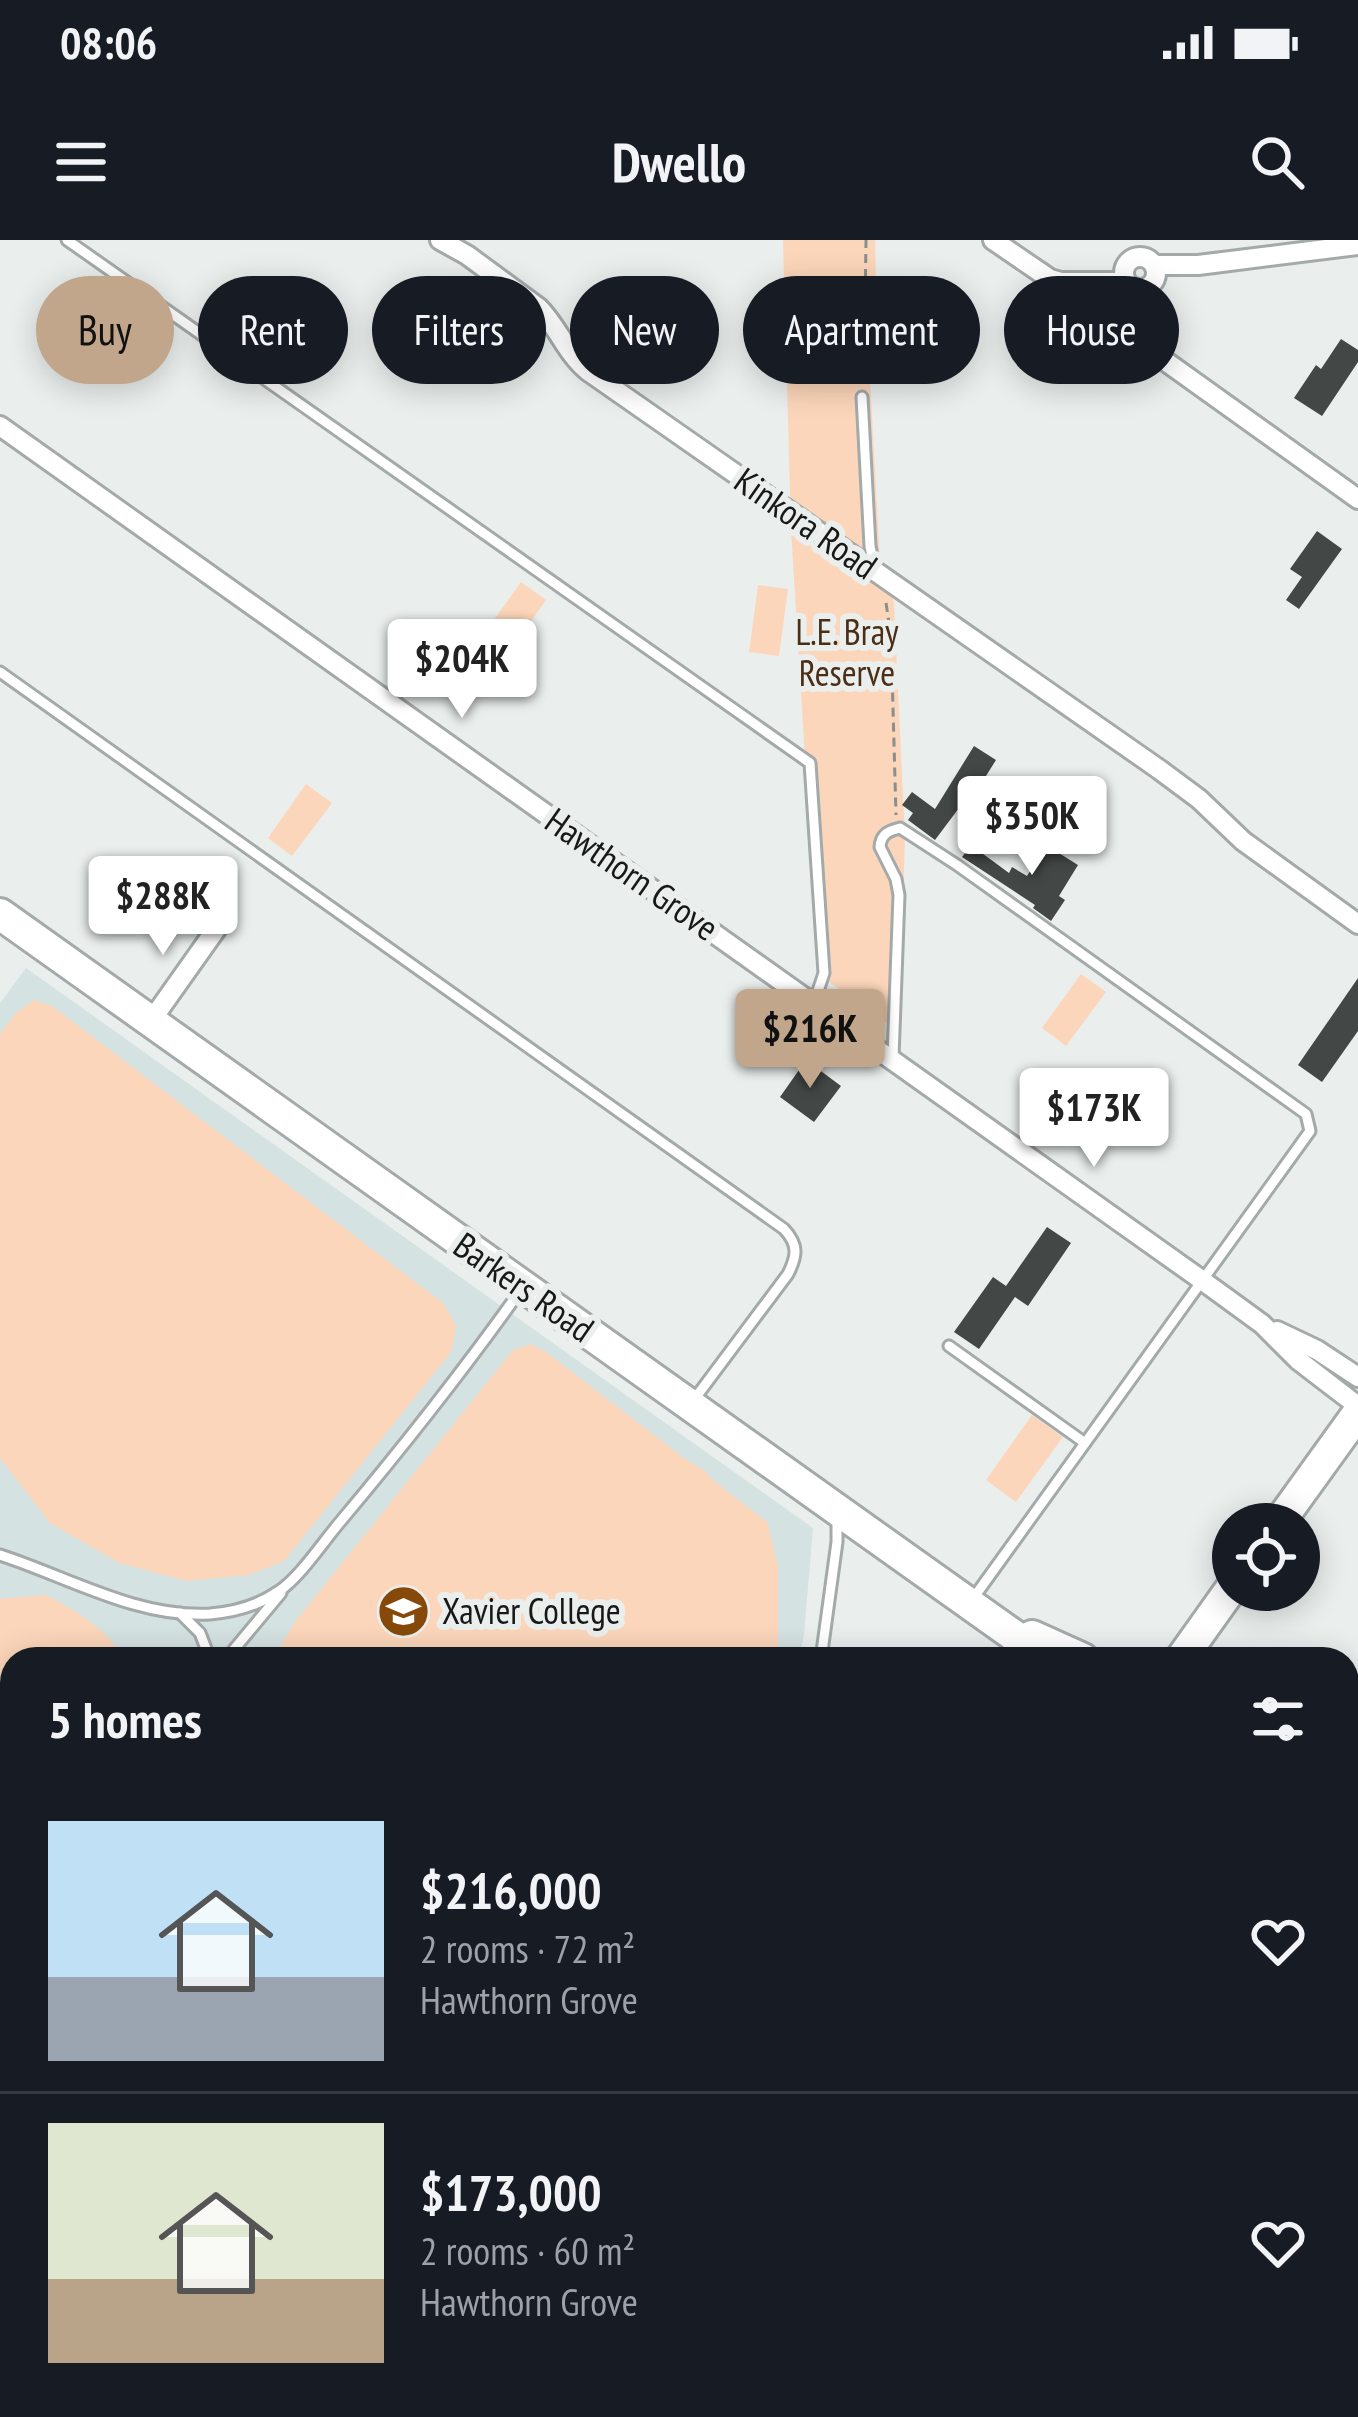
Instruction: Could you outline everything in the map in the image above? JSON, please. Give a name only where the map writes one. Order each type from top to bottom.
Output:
[{"type":"main road","name":"Barkers Road","points":[[0,914],[1030,1647]]},
{"type":"main road","points":[[1293,1503],[1358,1409]]},
{"type":"main road","points":[[1190,1647],[1215,1611]]},
{"type":"main road","points":[[980,1613],[1056,1647]]},
{"type":"street","name":"Kinkora Road","points":[[440,240],[539,308],[587,371],[1160,770],[1244,841],[1358,924]]},
{"type":"street","points":[[993,240],[1050,279],[1071,282],[1301,247],[1358,245]]},
{"type":"street","points":[[1128,240],[1140,270],[1155,350],[1169,365],[1358,500]]},
{"type":"street","name":"Hawthorn Grove","points":[[0,426],[1203,1281],[1262,1324],[1358,1409]]},
{"type":"street","points":[[151,1021],[219,925]]},
{"type":"street","name":"Hawthorn Grove","points":[[1262,1324],[1317,1350],[1358,1377]]},
{"type":"lane","points":[[67,240],[810,764],[824,974],[814,1003]]},
{"type":"lane","points":[[862,397],[875,572]]},
{"type":"lane","points":[[0,673],[784,1229],[796,1246],[788,1274],[690,1405]]},
{"type":"lane","points":[[893,1059],[899,895],[880,847],[883,836],[896,829],[957,865],[1306,1114],[1310,1132],[1085,1443],[980,1613]]},
{"type":"lane","points":[[236,1647],[422,1424],[523,1286]]},
{"type":"lane","points":[[950,1346],[1085,1443]]},
{"type":"lane","points":[[823,1647],[837,1510]]},
{"type":"lane","points":[[0,1555],[123,1601],[180,1613],[231,1611],[284,1588]]},
{"type":"lane","points":[[180,1613],[205,1647]]},
{"type":"path","points":[[862,397],[866,240]]},
{"type":"path","points":[[875,572],[886,601],[891,637],[896,829]]},
{"type":"shaded area","name":"Xavier College","points":[[26,968],[813,1528],[802,1647],[0,1647],[0,1003]]},
{"type":"green space","name":"L.E. Bray Reserve","points":[[783,240],[875,240],[876,276],[784,276]]},
{"type":"green space","name":"L.E. Bray Reserve","points":[[787,384],[870,384],[880,560],[894,603],[905,838],[899,1032],[818,974],[791,529]]},
{"type":"green space","points":[[521,582],[546,600],[507,656],[481,638]]},
{"type":"green space","points":[[758,585],[788,589],[779,656],[749,652]]},
{"type":"green space","points":[[1020,777],[1045,795],[1006,849],[981,831]]},
{"type":"green space","points":[[306,784],[332,803],[292,856],[268,838]]},
{"type":"green space","points":[[1081,974],[1106,992],[1066,1046],[1042,1028]]},
{"type":"green space","points":[[34,1000],[52,1006],[444,1304],[456,1326],[451,1352],[284,1561],[248,1575],[187,1581],[119,1563],[50,1523],[0,1458],[0,1034]]},
{"type":"green space","points":[[531,1344],[547,1353],[767,1522],[778,1566],[778,1647],[280,1647],[295,1622],[513,1350]]},
{"type":"green space","points":[[1032,1415],[1063,1437],[1016,1502],[986,1480]]},
{"type":"green space","points":[[46,1595],[90,1622],[116,1647],[0,1647],[0,1599]]},
{"type":"building","points":[[1341,339],[1358,350],[1358,362],[1322,416],[1294,398]]},
{"type":"building","points":[[1317,531],[1342,549],[1299,609],[1286,600],[1302,577],[1290,569]]},
{"type":"building","points":[[974,746],[996,760],[964,811],[959,808],[935,840],[908,820],[913,813],[902,805],[912,792],[935,809]]},
{"type":"building","points":[[971,845],[1009,873],[1012,867],[1027,876],[1046,845],[1078,865],[1059,896],[1065,900],[1051,921],[1035,905],[962,857]]},
{"type":"building","points":[[1358,978],[1358,1031],[1322,1082],[1298,1065]]},
{"type":"building","points":[[806,1060],[841,1086],[814,1122],[780,1097]]},
{"type":"building","points":[[1047,1227],[1071,1243],[1028,1306],[1015,1297],[979,1349],[954,1332],[993,1277],[1006,1286]]},
{"type":"place","name":"Xavier College","points":[[403,1611]]}]
